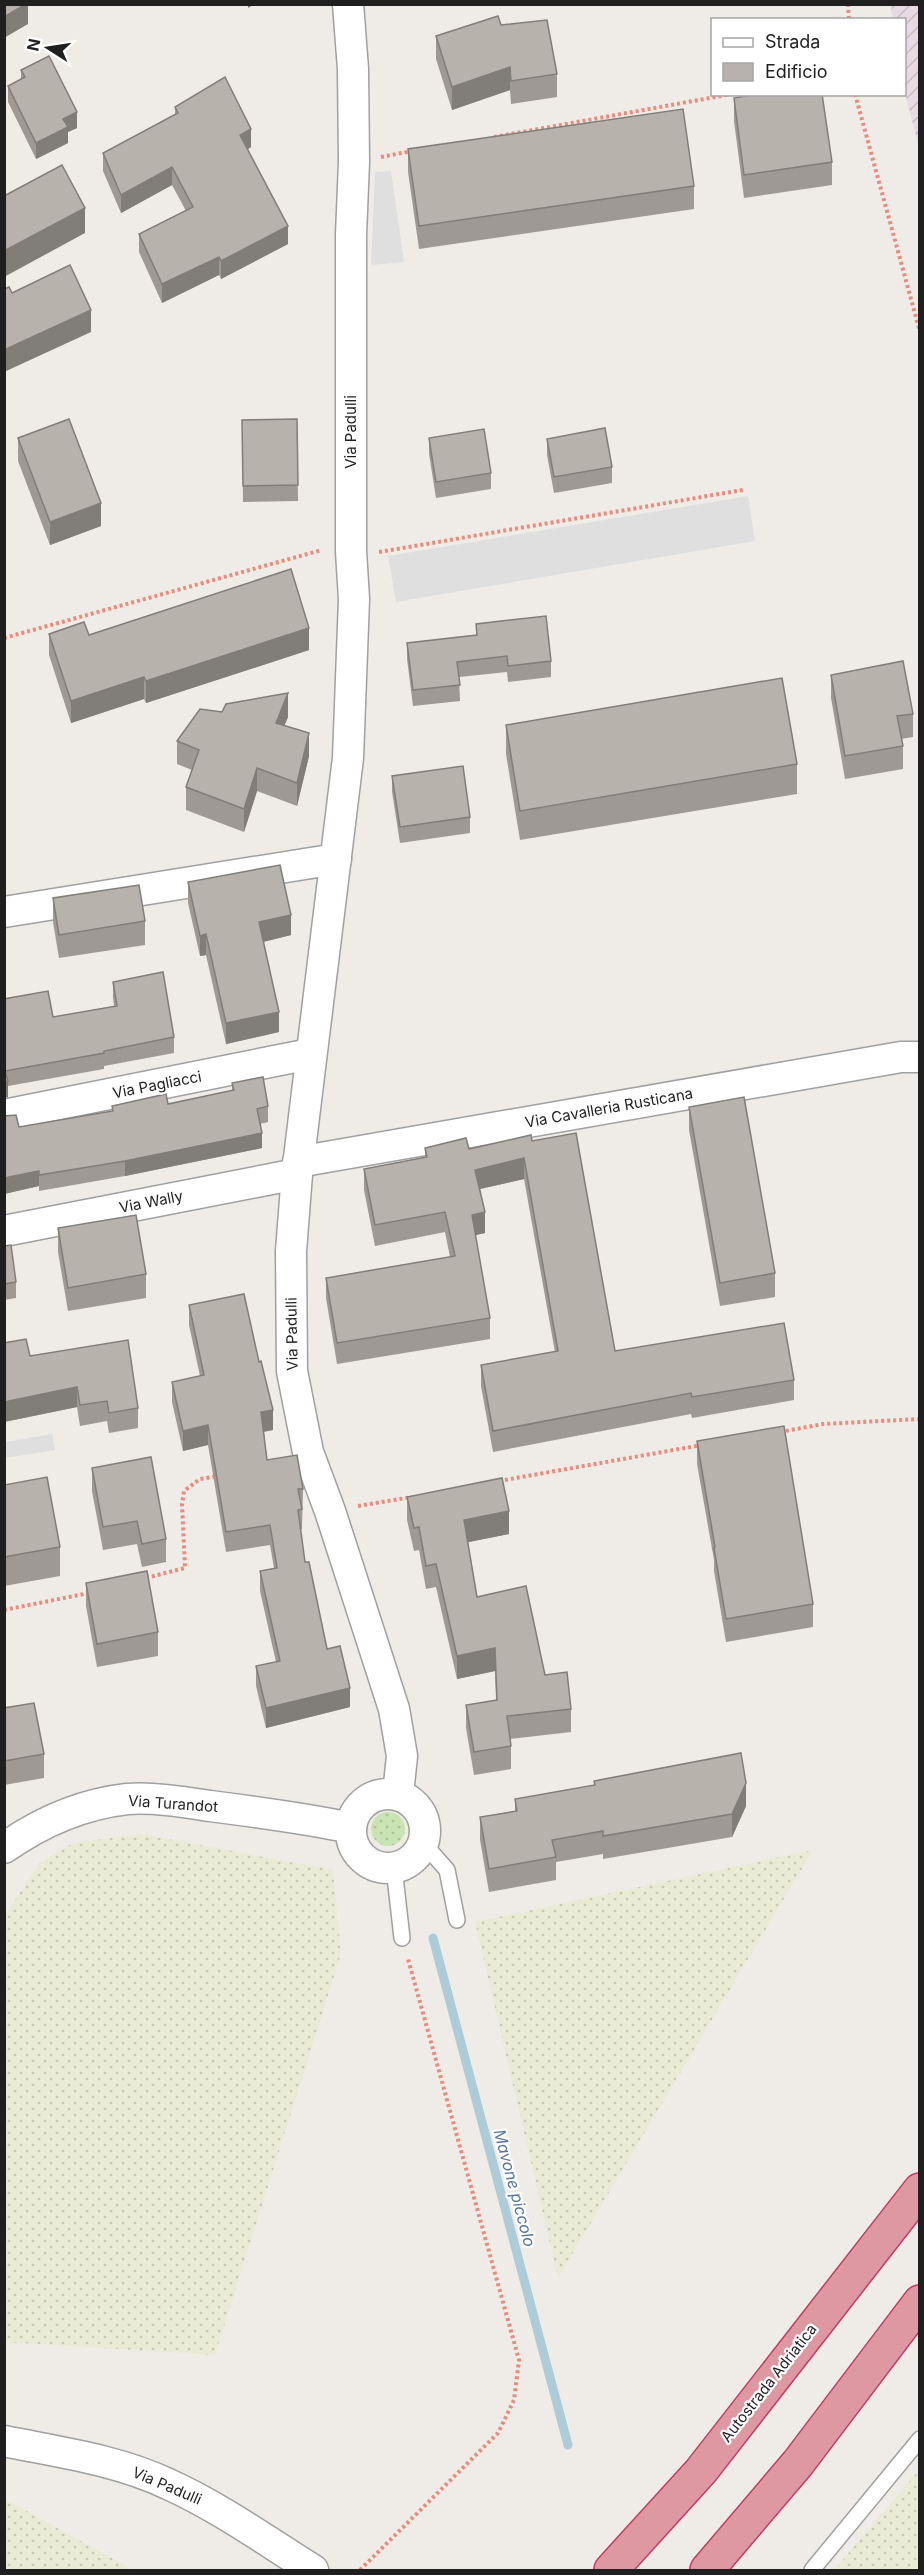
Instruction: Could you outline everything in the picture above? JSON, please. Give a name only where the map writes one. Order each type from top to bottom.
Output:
[{"type":"highway","name":"Autostrada Adriatica","points":[[611,2571],[700,2471],[920,2190]]},
{"type":"highway","points":[[707,2571],[798,2463],[920,2302]]},
{"type":"street","name":"Via Padulli","points":[[348,4],[354,162],[351,235],[351,551],[354,599],[348,758],[297,1168],[291,1251],[292,1371],[308,1452],[330,1511],[393,1709],[402,1756],[398,1794]]},
{"type":"street","points":[[4,912],[336,859]]},
{"type":"street","name":"Via Pagliacci","points":[[4,1115],[310,1054]]},
{"type":"street","name":"Via Cavalleria Rusticana","points":[[297,1168],[900,1057],[920,1057]]},
{"type":"street","name":"Via Wally","points":[[4,1231],[297,1168]]},
{"type":"street","points":[[385,1793],[398,1794],[417,1806],[423,1815],[426,1826],[424,1844],[412,1860],[394,1868],[372,1865],[363,1859],[351,1839],[351,1828],[358,1810],[372,1797],[385,1793]]},
{"type":"street","name":"Via Turandot","points":[[4,1848],[27,1832],[73,1811],[128,1799],[187,1803],[298,1817],[351,1828]]},
{"type":"street","name":"Via Padulli","points":[[4,2441],[124,2468],[166,2483],[207,2504],[313,2571]]},
{"type":"lane","points":[[424,1844],[447,1870],[457,1920]]},
{"type":"lane","points":[[394,1868],[402,1938]]},
{"type":"lane","points":[[812,2571],[920,2439]]},
{"type":"path","points":[[484,139],[721,96]]},
{"type":"path","points":[[856,96],[920,332]]},
{"type":"path","points":[[354,162],[413,151]]},
{"type":"path","points":[[776,1432],[823,1424],[920,1419]]},
{"type":"path","points":[[495,1482],[706,1445]]},
{"type":"path","points":[[140,1580],[186,1568],[182,1504],[184,1491],[200,1479],[224,1475]]},
{"type":"path","points":[[330,1511],[412,1497]]},
{"type":"path","points":[[4,1610],[94,1592]]},
{"type":"path","points":[[360,2571],[498,2433],[514,2400],[519,2360],[402,1938]]},
{"type":"shaded area","points":[[891,5],[919,5],[919,148],[906,96],[906,18],[892,18]]},
{"type":"shaded area","points":[[391,171],[404,262],[371,265],[375,172]]},
{"type":"shaded area","points":[[748,496],[755,541],[396,602],[388,556]]},
{"type":"shaded area","points":[[52,1434],[55,1450],[5,1458],[5,1442]]},
{"type":"green space","points":[[388,1812],[400,1817],[405,1829],[400,1841],[388,1846],[376,1841],[371,1829],[376,1817]]},
{"type":"green space","points":[[141,1834],[333,1870],[341,1954],[215,2355],[5,2342],[5,1915],[40,1863],[73,1843]]},
{"type":"green space","points":[[813,1850],[558,2278],[475,1922]]},
{"type":"green space","points":[[919,2470],[919,2570],[834,2570]]},
{"type":"green space","points":[[5,2499],[133,2570],[5,2570]]},
{"type":"building","points":[[4,4],[26,4],[4,17]]},
{"type":"building","points":[[498,16],[501,25],[547,20],[557,74],[511,81],[510,67],[452,87],[436,36]]},
{"type":"building","points":[[49,56],[77,112],[63,119],[68,127],[36,143],[8,86],[25,77],[21,70]]},
{"type":"building","points":[[225,77],[251,129],[240,135],[288,226],[221,261],[219,257],[162,284],[139,234],[193,207],[172,167],[121,195],[103,153],[178,113],[175,107]]},
{"type":"building","points":[[822,96],[832,162],[744,175],[734,98]]},
{"type":"building","points":[[683,109],[694,186],[419,226],[408,149]]},
{"type":"building","points":[[62,165],[85,208],[4,251],[4,196]]},
{"type":"building","points":[[70,265],[91,310],[4,350],[4,289],[9,287],[12,293]]},
{"type":"building","points":[[69,419],[101,503],[50,522],[18,438]]},
{"type":"building","points":[[297,419],[298,485],[243,486],[242,420]]},
{"type":"building","points":[[605,428],[612,467],[554,477],[547,439]]},
{"type":"building","points":[[484,429],[491,473],[436,482],[429,438]]},
{"type":"building","points":[[291,569],[309,628],[146,681],[144,677],[71,701],[49,634],[84,622],[89,635]]},
{"type":"building","points":[[546,616],[551,661],[508,666],[507,656],[457,662],[460,685],[413,690],[407,643],[477,635],[476,624]]},
{"type":"building","points":[[903,661],[913,714],[897,716],[903,746],[845,756],[831,675]]},
{"type":"building","points":[[782,678],[797,764],[520,811],[506,725]]},
{"type":"building","points":[[288,693],[276,723],[309,733],[297,783],[257,768],[244,809],[186,787],[199,750],[177,741],[200,709],[222,712],[226,704]]},
{"type":"building","points":[[463,766],[470,817],[400,827],[392,776]]},
{"type":"building","points":[[280,865],[291,915],[259,922],[279,1012],[226,1023],[206,934],[200,936],[188,882]]},
{"type":"building","points":[[139,885],[145,921],[59,935],[53,898]]},
{"type":"building","points":[[163,972],[174,1037],[104,1051],[104,1053],[5,1071],[8,1081],[4,1082],[4,999],[48,991],[53,1017],[117,1006],[113,982]]},
{"type":"building","points":[[263,1077],[268,1106],[257,1109],[262,1133],[125,1161],[39,1175],[39,1171],[4,1178],[4,1116],[16,1115],[19,1127],[113,1111],[112,1106],[166,1094],[168,1104],[234,1090],[232,1083]]},
{"type":"building","points":[[744,1097],[775,1273],[720,1283],[689,1107]]},
{"type":"building","points":[[576,1133],[615,1351],[784,1323],[794,1380],[692,1397],[691,1393],[493,1431],[481,1365],[558,1351],[524,1158],[475,1170],[485,1212],[472,1215],[490,1318],[337,1343],[326,1278],[455,1256],[445,1212],[375,1225],[364,1169],[427,1157],[425,1148],[466,1138],[469,1149],[531,1135],[532,1141]]},
{"type":"building","points":[[136,1215],[146,1274],[68,1288],[58,1228]]},
{"type":"building","points":[[11,1245],[16,1282],[4,1284],[4,1246]]},
{"type":"building","points":[[244,1294],[259,1362],[261,1361],[273,1410],[261,1412],[267,1460],[297,1455],[303,1489],[298,1489],[302,1509],[298,1510],[305,1562],[309,1562],[327,1649],[340,1646],[350,1688],[266,1708],[256,1666],[280,1661],[260,1571],[277,1568],[270,1525],[226,1532],[208,1425],[183,1431],[172,1382],[204,1375],[189,1305]]},
{"type":"building","points":[[26,1339],[30,1356],[128,1340],[138,1408],[109,1413],[107,1401],[80,1405],[77,1387],[4,1402],[4,1343]]},
{"type":"building","points":[[784,1426],[813,1604],[726,1619],[697,1441]]},
{"type":"building","points":[[151,1457],[166,1539],[142,1544],[137,1521],[103,1527],[92,1468]]},
{"type":"building","points":[[47,1477],[60,1547],[4,1557],[4,1485]]},
{"type":"building","points":[[502,1478],[509,1511],[464,1520],[477,1597],[526,1586],[545,1675],[567,1672],[571,1709],[507,1716],[511,1746],[474,1752],[466,1705],[497,1700],[495,1648],[457,1656],[436,1564],[426,1566],[419,1527],[414,1528],[407,1497]]},
{"type":"building","points":[[147,1571],[158,1632],[97,1644],[86,1583]]},
{"type":"building","points":[[34,1703],[44,1754],[4,1761],[4,1708]]},
{"type":"building","points":[[741,1753],[746,1783],[732,1814],[603,1836],[603,1831],[552,1840],[556,1857],[489,1869],[480,1817],[517,1811],[515,1799],[595,1785],[594,1781]]},
{"type":"waterway","name":"Mavone piccolo","points":[[433,1938],[568,2445]]}]
